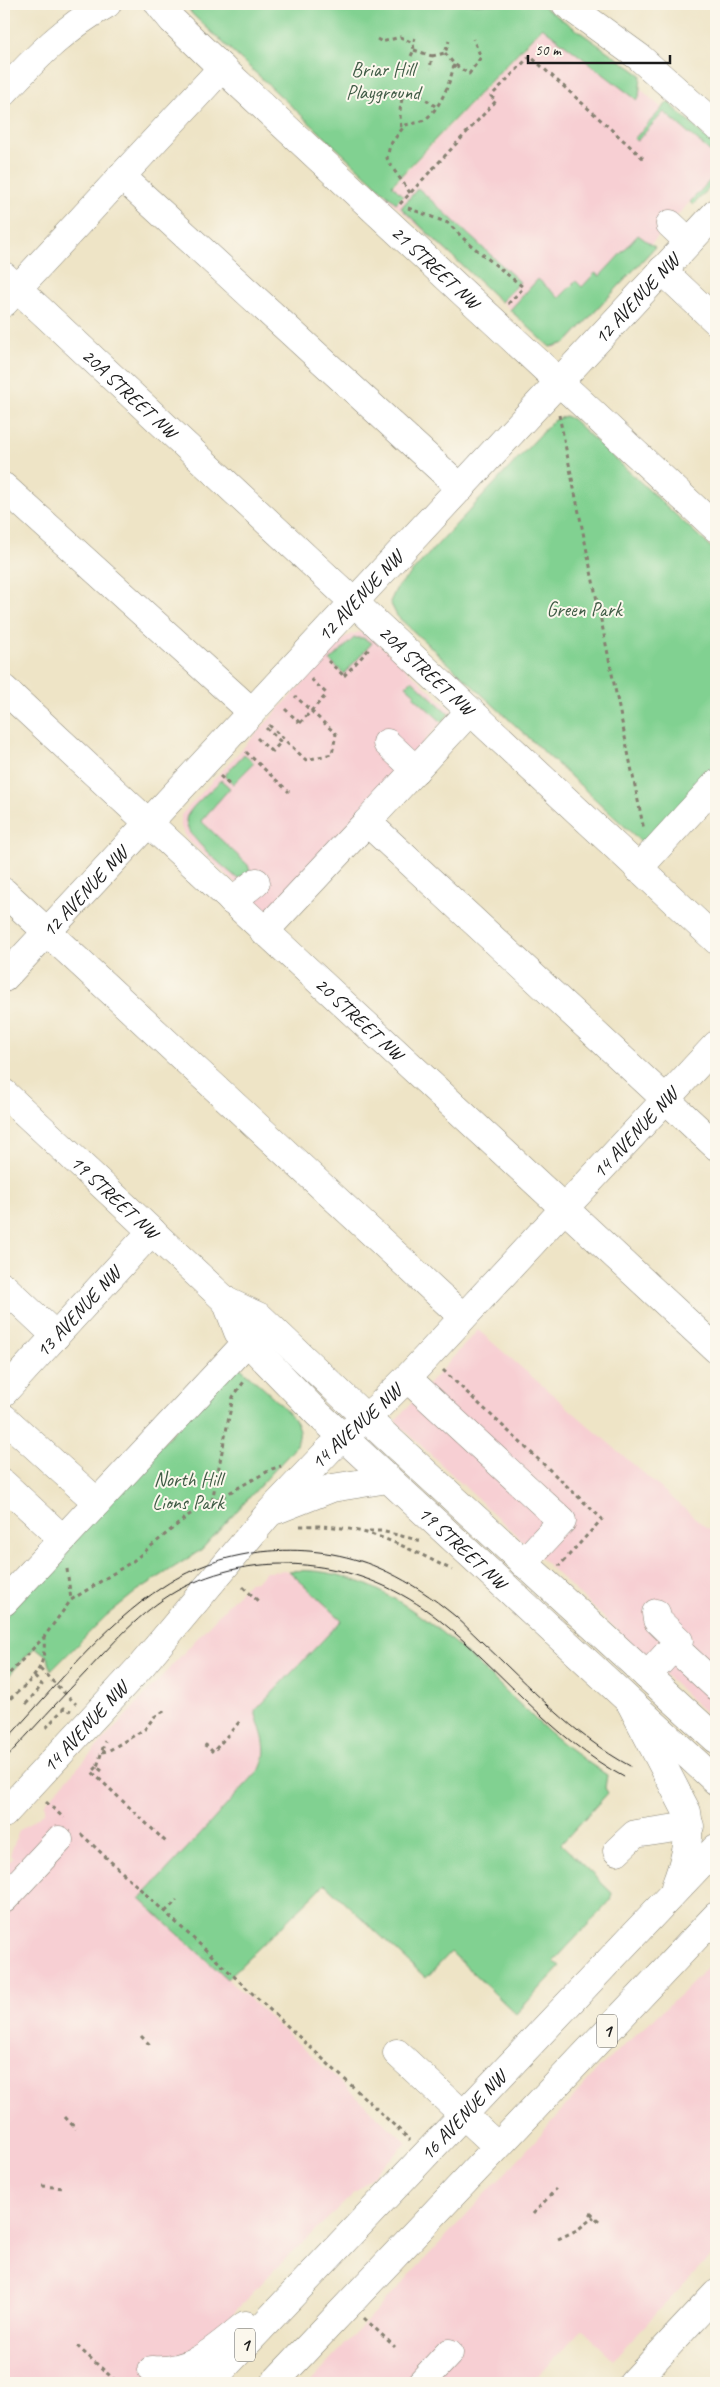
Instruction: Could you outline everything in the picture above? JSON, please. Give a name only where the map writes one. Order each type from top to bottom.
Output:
[{"type":"main road","points":[[4,92],[48,46],[84,16],[107,4]]},
{"type":"main road","name":"21 STREET NW","points":[[159,4],[173,21],[222,68],[716,528]]},
{"type":"main road","points":[[566,4],[606,32],[659,85],[716,126]]},
{"type":"main road","points":[[8,289],[121,176],[222,68]]},
{"type":"main road","points":[[121,176],[461,488]]},
{"type":"main road","name":"12 AVENUE NW","points":[[4,978],[149,824],[261,721],[354,603],[662,270],[679,233],[716,213]]},
{"type":"main road","points":[[662,270],[716,321]]},
{"type":"main road","name":"20A STREET NW","points":[[8,289],[354,603],[716,940]]},
{"type":"main road","points":[[4,486],[261,721]]},
{"type":"main road","name":"20 STREET NW","points":[[4,689],[716,1349]]},
{"type":"main road","points":[[264,932],[406,774],[431,743],[470,711]]},
{"type":"main road","points":[[387,743],[406,774]]},
{"type":"main road","points":[[638,869],[716,784]]},
{"type":"main road","points":[[365,818],[716,1146]]},
{"type":"main road","points":[[232,901],[256,882]]},
{"type":"main road","points":[[4,892],[463,1317]]},
{"type":"main road","name":"14 AVENUE NW","points":[[4,1814],[142,1665],[270,1512],[342,1438],[366,1418],[407,1378],[716,1044]]},
{"type":"main road","name":"19 STREET NW","points":[[4,1093],[226,1302],[260,1317],[366,1418],[716,1739]]},
{"type":"main road","name":"13 AVENUE NW","points":[[4,1392],[152,1231]]},
{"type":"main road","points":[[4,1287],[56,1336]]},
{"type":"main road","name":"19 STREET NW","points":[[226,1302],[238,1332],[342,1438],[716,1781]]},
{"type":"main road","points":[[4,1602],[247,1342]]},
{"type":"main road","points":[[407,1378],[562,1521],[523,1562]]},
{"type":"main road","points":[[4,1418],[98,1502]]},
{"type":"main road","points":[[270,1512],[332,1488],[388,1479]]},
{"type":"main road","points":[[4,1484],[63,1539]]},
{"type":"main road","points":[[656,1613],[656,1620],[716,1686]]},
{"type":"main road","points":[[647,1676],[677,1644]]},
{"type":"main road","points":[[631,1704],[685,1806],[690,1826],[685,1861],[672,1894]]},
{"type":"main road","points":[[617,1851],[635,1834],[690,1826]]},
{"type":"main road","points":[[4,1899],[68,1831]]},
{"type":"main road","name":"16 AVENUE NW","points":[[209,2383],[716,1848]]},
{"type":"main road","name":"1","points":[[274,2383],[716,1916]]},
{"type":"main road","points":[[397,2053],[497,2146]]},
{"type":"main road","points":[[633,2383],[716,2294]]},
{"type":"main road","points":[[152,2370],[170,2371],[181,2368],[205,2356],[253,2319],[281,2306]]},
{"type":"main road","points":[[421,2383],[449,2353]]},
{"type":"path","points":[[376,39],[382,42],[400,37],[413,43]]},
{"type":"path","points":[[411,56],[414,50],[413,43],[415,38]]},
{"type":"path","points":[[445,53],[454,64],[469,74],[481,57],[473,39]]},
{"type":"path","points":[[445,53],[449,41]]},
{"type":"path","points":[[414,50],[432,56],[445,53]]},
{"type":"path","points":[[430,69],[432,56]]},
{"type":"path","points":[[396,208],[496,101],[491,96],[530,56],[644,158]]},
{"type":"path","points":[[410,193],[403,181],[394,172],[387,158],[390,145],[405,124],[421,122],[429,117],[448,86],[454,64]]},
{"type":"path","points":[[402,128],[400,106],[402,98],[409,92],[416,92],[435,106]]},
{"type":"path","points":[[400,204],[448,224],[467,242],[524,287],[504,308]]},
{"type":"path","points":[[559,414],[646,839]]},
{"type":"path","points":[[327,661],[345,677],[373,644]]},
{"type":"path","points":[[284,708],[300,723],[328,695],[310,679]]},
{"type":"path","points":[[261,721],[306,760],[332,754],[336,734],[295,696]]},
{"type":"path","points":[[256,737],[272,752],[281,742],[261,721]]},
{"type":"path","points":[[244,750],[289,792]]},
{"type":"path","points":[[220,776],[231,786]]},
{"type":"path","points":[[211,1501],[233,1397],[249,1375]]},
{"type":"path","points":[[4,1679],[44,1637],[71,1600],[133,1561],[189,1515],[211,1501],[272,1469],[284,1466]]},
{"type":"path","points":[[299,1526],[320,1525],[381,1531],[426,1543]]},
{"type":"path","points":[[366,1531],[399,1543],[460,1574]]},
{"type":"path","points":[[243,1587],[258,1601]]},
{"type":"path","points":[[9,1708],[4,1704],[40,1669],[45,1653],[44,1637]]},
{"type":"path","points":[[40,1669],[71,1698]]},
{"type":"path","points":[[26,1704],[42,1685],[34,1676]]},
{"type":"path","points":[[46,1728],[64,1708],[68,1708]]},
{"type":"path","points":[[102,1752],[108,1751],[145,1729],[154,1716],[166,1710]]},
{"type":"path","points":[[205,1747],[206,1745],[213,1752],[241,1720]]},
{"type":"path","points":[[106,1733],[97,1766],[92,1772],[167,1845]]},
{"type":"path","points":[[97,1766],[102,1771]]},
{"type":"path","points":[[44,1800],[68,1831],[166,1912],[411,2141]]},
{"type":"path","points":[[166,1912],[177,1900]]},
{"type":"path","points":[[141,2036],[152,2047]]},
{"type":"path","points":[[65,2117],[76,2129]]},
{"type":"path","points":[[42,2186],[65,2188]]},
{"type":"path","points":[[533,2214],[556,2189]]},
{"type":"path","points":[[590,2213],[599,2221]]},
{"type":"path","points":[[558,2238],[577,2230],[594,2217]]},
{"type":"path","points":[[364,2318],[395,2347]]},
{"type":"path","points":[[77,2346],[118,2383]]},
{"type":"shaded area","points":[[549,21],[577,32],[713,154],[714,176],[651,244],[655,247],[568,342],[553,348],[384,195]]},
{"type":"shaded area","points":[[359,632],[374,639],[452,711],[267,912],[188,840],[181,827],[181,815],[345,637]]},
{"type":"shaded area","points":[[478,1330],[708,1529],[716,1521],[716,1723],[395,1421]]},
{"type":"shaded area","points":[[289,1571],[343,1620],[255,1711],[265,1749],[260,1769],[140,1899],[407,2143],[277,2267],[167,2383],[4,2383],[4,1868],[13,1858],[10,1855],[19,1831],[45,1812],[45,1803],[249,1582],[257,1581],[266,1572]]},
{"type":"shaded area","points":[[716,1958],[716,2251],[613,2359],[582,2329],[531,2383],[309,2383],[523,2154],[600,2067],[684,1991]]},
{"type":"green space","name":"Briar Hill Playground","points":[[186,4],[540,4],[641,75],[639,98],[637,100],[542,27],[392,185],[403,196],[396,203],[192,14]]},
{"type":"green space","points":[[668,102],[716,147],[716,181],[693,205],[690,202],[714,176],[713,154],[664,112],[637,141],[634,139]]},
{"type":"green space","points":[[418,188],[520,282],[501,302],[401,208]]},
{"type":"green space","points":[[638,235],[655,247],[566,343],[550,347],[510,310],[538,279],[559,298],[576,281],[582,287],[595,273],[600,276]]},
{"type":"green space","name":"Green Park","points":[[565,416],[572,419],[716,552],[716,775],[648,848],[397,616],[390,602],[396,589],[553,421]]},
{"type":"green space","points":[[354,638],[363,638],[372,643],[344,674],[330,661]]},
{"type":"green space","points":[[412,680],[449,714],[442,722],[413,696],[415,694],[406,686]]},
{"type":"green space","points":[[244,754],[254,763],[233,784],[224,776]]},
{"type":"green space","points":[[221,780],[230,788],[201,821],[248,865],[250,871],[238,879],[196,841],[186,823],[190,811]]},
{"type":"green space","name":"North Hill Lions Park","points":[[236,1364],[279,1402],[293,1418],[299,1435],[293,1450],[201,1550],[137,1591],[106,1616],[51,1671],[48,1657],[35,1647],[4,1681],[4,1615]]},
{"type":"green space","points":[[289,1571],[327,1573],[364,1584],[399,1601],[463,1651],[556,1738],[607,1775],[605,1788],[608,1793],[561,1844],[612,1893],[610,1901],[554,1961],[560,1967],[516,2014],[451,1952],[426,1978],[325,1884],[227,1979],[140,1899],[260,1769],[265,1754],[265,1747],[255,1711],[342,1620]]},
{"type":"tram line","points":[[4,1742],[99,1639],[141,1602],[164,1586],[214,1562],[241,1555],[269,1551],[298,1550],[326,1553],[353,1559],[388,1572],[421,1591],[455,1616],[571,1725],[609,1754],[630,1766]]},
{"type":"tram line","points":[[4,1760],[121,1636],[157,1604],[184,1587],[216,1574],[248,1567],[281,1564],[315,1566],[347,1573],[379,1584],[409,1599],[437,1618],[460,1638],[573,1743],[624,1777]]}]
